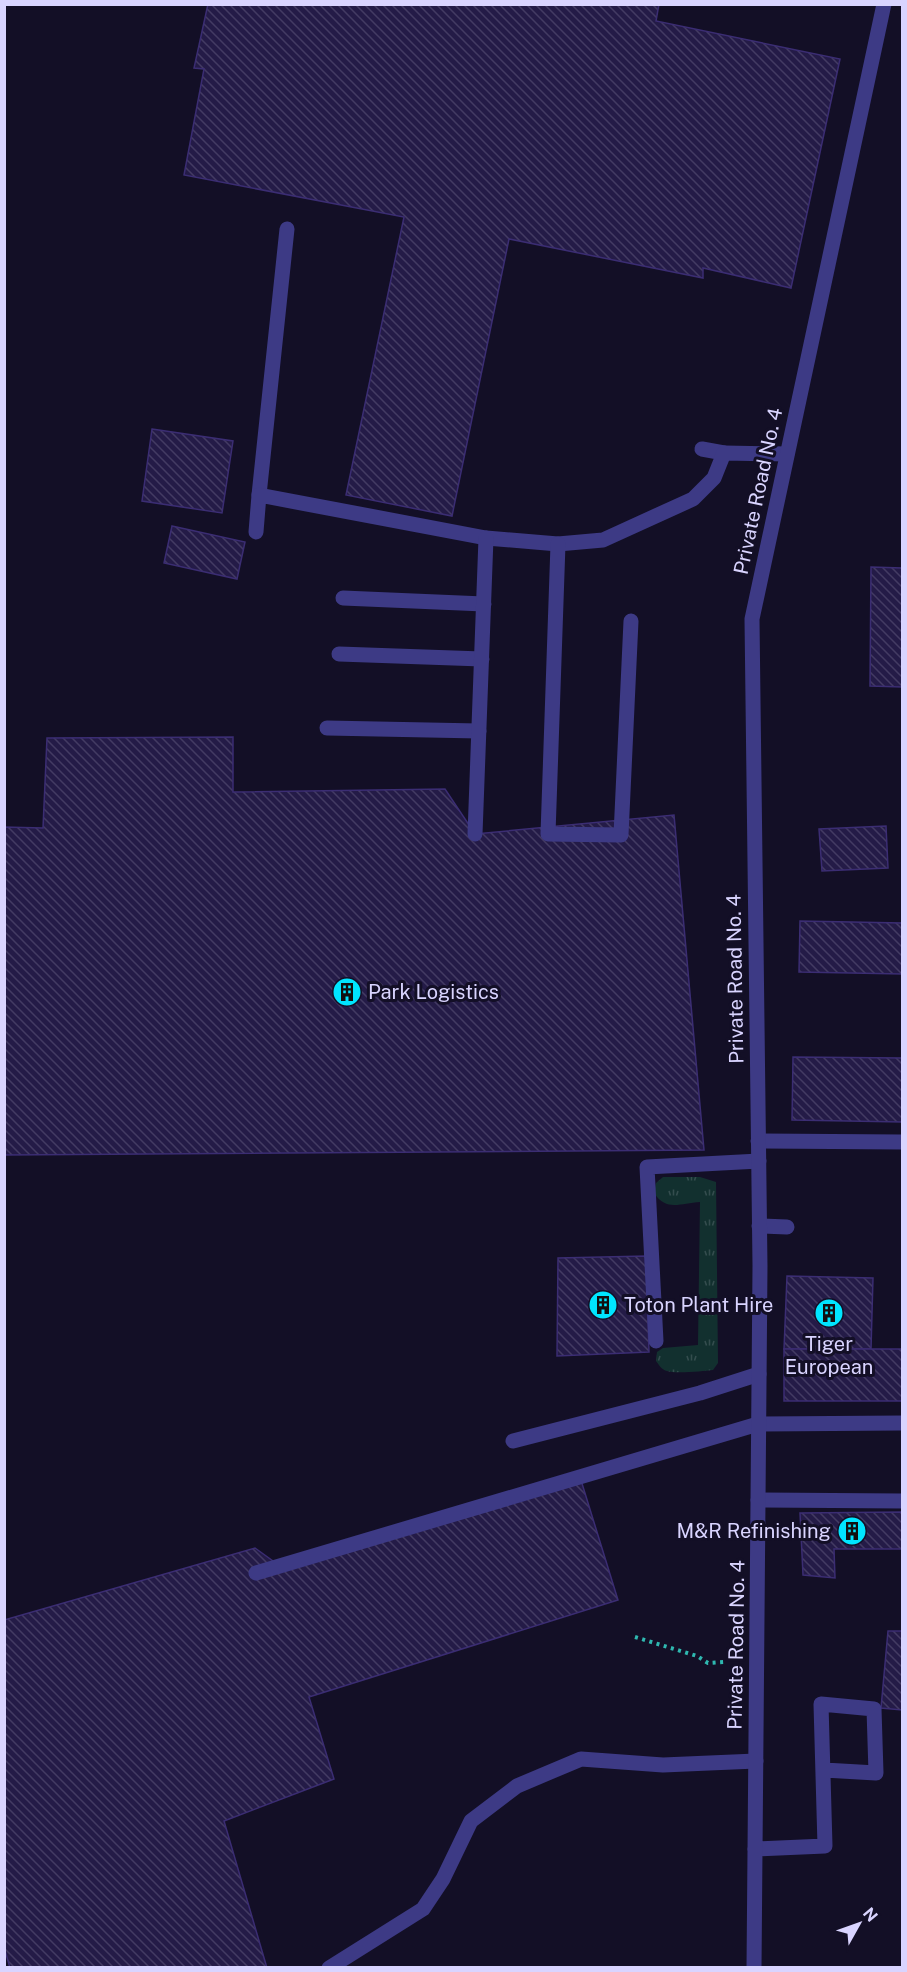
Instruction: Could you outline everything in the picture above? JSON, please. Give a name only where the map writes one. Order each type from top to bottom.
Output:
[{"type":"street","name":"Private Road No. 4","points":[[754,1968],[759,1141],[752,619],[884,4]]},
{"type":"street","points":[[256,532],[287,229]]},
{"type":"street","points":[[702,449],[724,453],[787,454]]},
{"type":"street","points":[[259,495],[486,538],[558,544],[603,540],[693,499],[714,478],[724,453]]},
{"type":"street","points":[[475,834],[486,538]]},
{"type":"street","points":[[558,544],[548,834],[621,834],[631,621]]},
{"type":"street","points":[[343,598],[484,604]]},
{"type":"street","points":[[339,654],[482,659]]},
{"type":"street","points":[[327,728],[479,731]]},
{"type":"street","points":[[759,1141],[903,1142]]},
{"type":"street","points":[[656,1341],[647,1167],[759,1161]]},
{"type":"street","points":[[759,1226],[787,1227]]},
{"type":"street","points":[[513,1441],[700,1393],[759,1374]]},
{"type":"street","points":[[256,1574],[758,1424],[903,1424]]},
{"type":"street","points":[[758,1500],[903,1501]]},
{"type":"street","points":[[755,1849],[825,1846],[821,1704],[874,1709],[876,1773],[824,1770]]},
{"type":"street","points":[[329,1968],[423,1909],[443,1879],[471,1821],[517,1786],[581,1759],[663,1765],[756,1761]]},
{"type":"path","points":[[635,1637],[697,1656],[708,1663],[724,1662]]},
{"type":"green space","points":[[663,1177],[700,1177],[716,1182],[718,1363],[713,1370],[671,1372],[664,1370],[656,1361],[657,1352],[663,1348],[698,1345],[700,1202],[674,1205],[664,1203],[654,1193],[656,1183]]},
{"type":"building","points":[[208,4],[659,4],[656,21],[840,59],[791,288],[703,268],[703,278],[509,239],[452,516],[346,495],[404,217],[184,175],[204,69],[194,68]]},
{"type":"building","points":[[152,429],[233,441],[222,513],[142,501]]},
{"type":"building","points":[[172,526],[245,542],[237,579],[164,563]]},
{"type":"building","points":[[871,567],[902,568],[902,687],[870,686]]},
{"type":"building","name":"Park Logistics","points":[[233,737],[233,792],[445,789],[475,834],[674,815],[704,1150],[4,1155],[4,827],[43,828],[47,738]]},
{"type":"building","points":[[886,826],[888,868],[822,871],[819,829]]},
{"type":"building","points":[[800,921],[902,923],[902,974],[799,972]]},
{"type":"building","points":[[793,1057],[902,1058],[902,1122],[792,1120]]},
{"type":"building","name":"Toton Plant Hire","points":[[646,1256],[649,1352],[557,1356],[558,1258]]},
{"type":"building","name":"Tiger European","points":[[787,1276],[873,1278],[871,1349],[784,1349]]},
{"type":"building","points":[[784,1349],[902,1349],[902,1401],[784,1401]]},
{"type":"building","points":[[580,1477],[618,1600],[309,1697],[334,1779],[224,1821],[267,1968],[10,1968],[4,1947],[4,1620],[255,1548],[280,1566]]},
{"type":"building","name":"M&R Refinishing","points":[[902,1512],[902,1549],[834,1549],[835,1578],[803,1575],[800,1513]]},
{"type":"building","points":[[888,1631],[902,1631],[902,1710],[881,1708]]},
{"type":"place","name":"Park Logistics","points":[[347,992]]},
{"type":"place","name":"Toton Plant Hire","points":[[603,1305]]},
{"type":"place","name":"Tiger European","points":[[829,1313]]},
{"type":"place","name":"M&R Refinishing","points":[[852,1531]]}]
